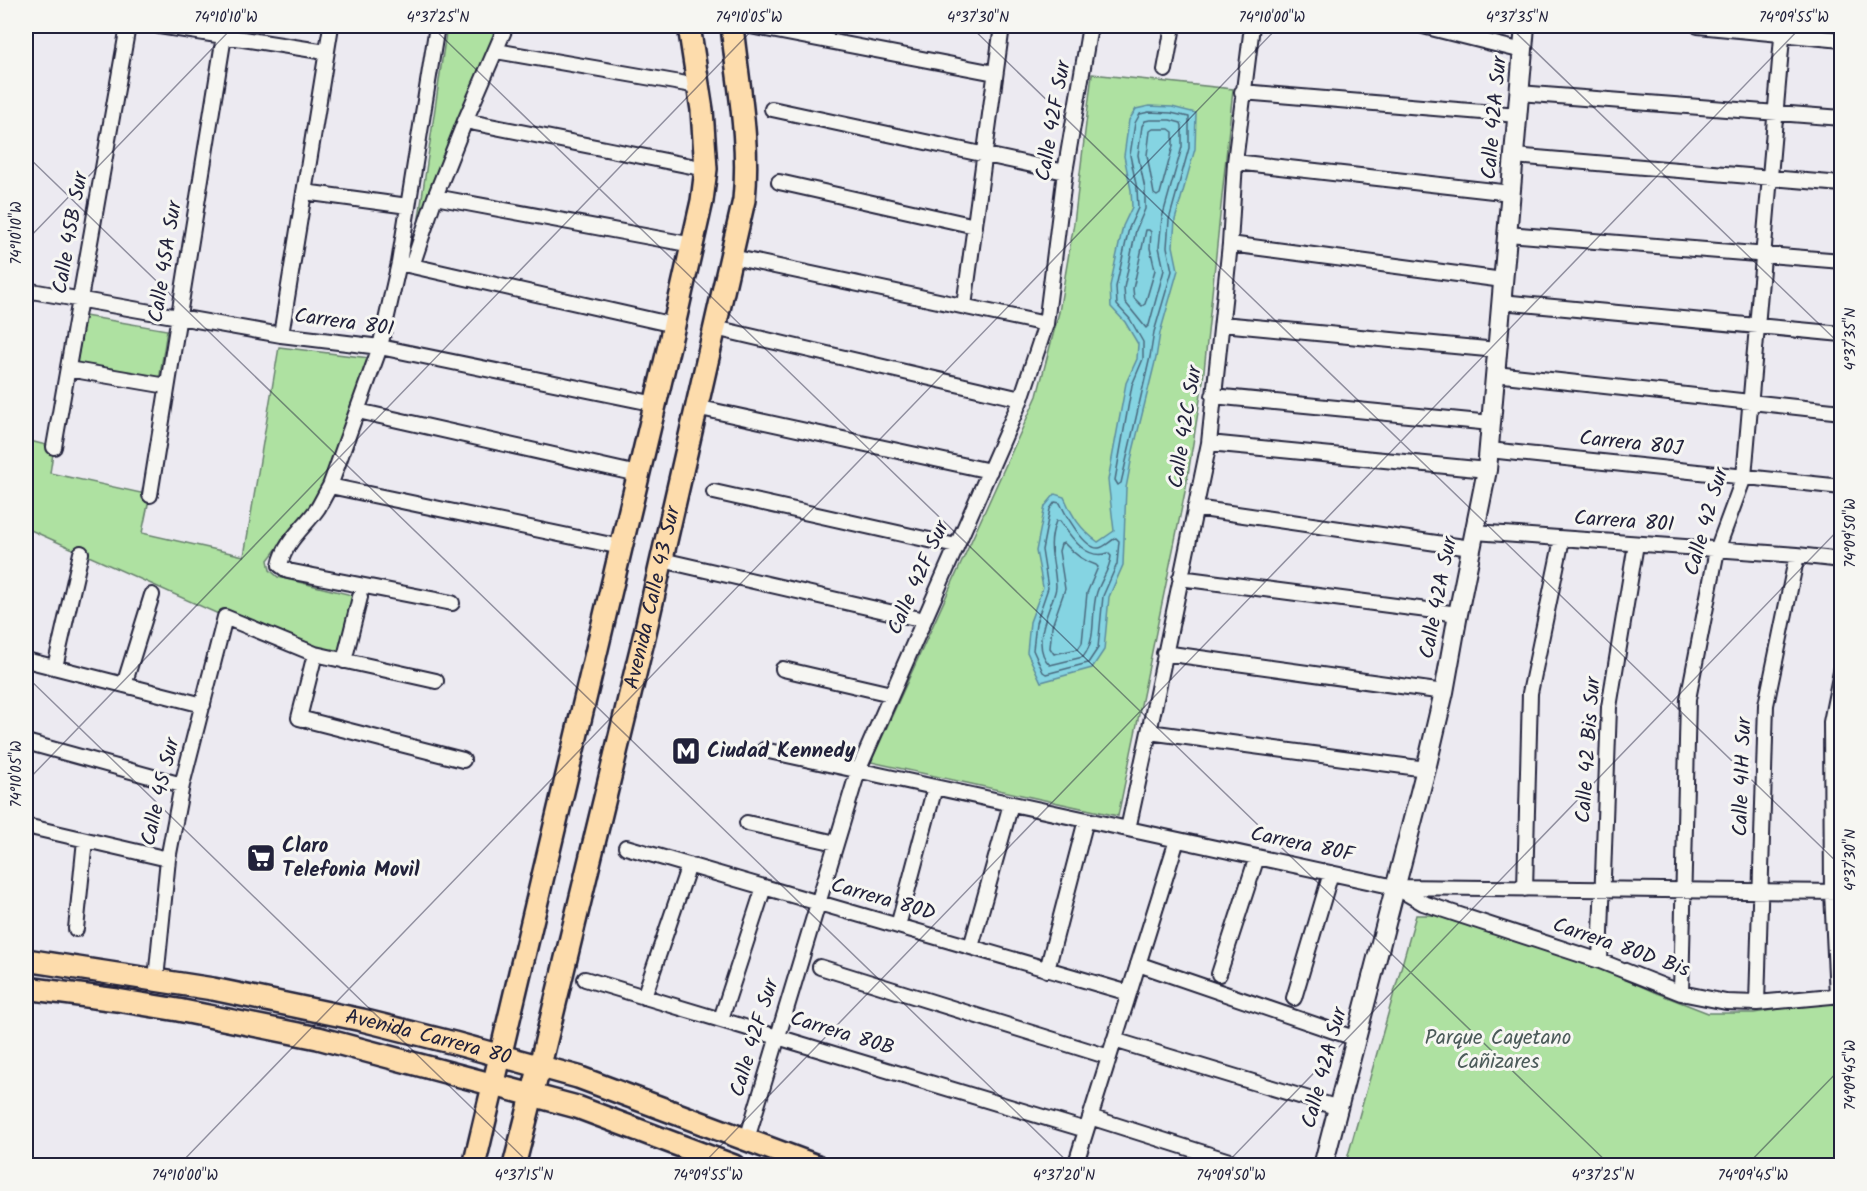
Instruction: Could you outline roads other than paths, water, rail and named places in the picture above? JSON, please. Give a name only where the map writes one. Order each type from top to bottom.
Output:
[{"type":"main road","name":"Avenida Calle 43 Sur","points":[[474,1166],[656,404],[702,201],[706,168],[705,135],[689,26]]},
{"type":"main road","name":"Avenida Calle 43 Sur","points":[[514,1166],[645,637],[744,200],[747,175],[742,102],[732,26]]},
{"type":"main road","name":"Avenida Carrera 80","points":[[26,960],[156,979],[269,1000],[362,1020],[500,1055],[606,1087],[817,1166]]},
{"type":"main road","name":"Avenida Carrera 80","points":[[26,988],[117,1000],[238,1021],[318,1038],[607,1117],[734,1166]]},
{"type":"street","name":"Calle 45B Sur","points":[[54,447],[128,26]]},
{"type":"street","points":[[159,26],[327,52]]},
{"type":"street","points":[[281,335],[331,26]]},
{"type":"street","points":[[406,265],[408,206],[437,26]]},
{"type":"street","points":[[453,603],[288,571],[280,565],[287,545],[318,507],[330,486],[358,411],[406,265],[506,26]]},
{"type":"street","points":[[750,26],[995,73]]},
{"type":"street","points":[[964,306],[1002,26]]},
{"type":"street","name":"Calle 42F Sur","points":[[747,1139],[858,771],[1022,399],[1046,324],[1065,172],[1090,26]]},
{"type":"street","points":[[1165,70],[1173,26]]},
{"type":"street","name":"Calle 42C Sur","points":[[1128,829],[1209,443],[1230,244],[1242,92],[1252,26]]},
{"type":"street","points":[[1423,26],[1523,51]]},
{"type":"street","name":"Calle 42A Sur","points":[[1323,1166],[1426,769],[1444,692],[1487,470],[1525,26]]},
{"type":"street","points":[[1698,26],[1782,30],[1842,40]]},
{"type":"street","name":"Calle 42 Sur","points":[[1681,993],[1688,699],[1717,550],[1744,477],[1782,30]]},
{"type":"street","name":"Calle 45A Sur","points":[[150,495],[225,36]]},
{"type":"street","points":[[496,51],[698,86]]},
{"type":"street","points":[[1242,92],[1518,115]]},
{"type":"street","points":[[1520,93],[1842,118]]},
{"type":"street","points":[[772,109],[1065,172]]},
{"type":"street","points":[[465,121],[706,168]]},
{"type":"street","points":[[1514,156],[1842,184]]},
{"type":"street","points":[[1235,162],[1511,193]]},
{"type":"street","points":[[779,182],[975,226]]},
{"type":"street","points":[[304,192],[408,206]]},
{"type":"street","points":[[435,197],[693,245]]},
{"type":"street","points":[[1507,234],[1842,261]]},
{"type":"street","points":[[1230,244],[1503,280]]},
{"type":"street","points":[[732,257],[1046,324]]},
{"type":"street","points":[[406,265],[674,325]]},
{"type":"street","name":"Carrera 80I","points":[[26,290],[281,335],[380,347],[656,404]]},
{"type":"street","points":[[1502,302],[1842,334]]},
{"type":"street","points":[[1222,324],[1497,350]]},
{"type":"street","points":[[715,328],[1022,399]]},
{"type":"street","points":[[68,369],[167,386]]},
{"type":"street","points":[[1495,374],[1842,412]]},
{"type":"street","points":[[1214,396],[1491,423]]},
{"type":"street","points":[[696,407],[990,471]]},
{"type":"street","points":[[358,411],[639,474]]},
{"type":"street","points":[[1209,443],[1487,470]]},
{"type":"street","name":"Carrera 80J","points":[[1489,450],[1842,487]]},
{"type":"street","points":[[330,486],[621,547]]},
{"type":"street","points":[[714,492],[956,546]]},
{"type":"street","name":"Carrera 80I","points":[[1195,508],[1473,540],[1562,539],[1842,560]]},
{"type":"street","points":[[1525,889],[1530,693],[1562,539]]},
{"type":"street","name":"Calle 42 Bis Sur","points":[[1600,961],[1609,707],[1636,544]]},
{"type":"street","points":[[55,667],[81,553]]},
{"type":"street","name":"Calle 41H Sur","points":[[1757,1003],[1766,705],[1797,555]]},
{"type":"street","points":[[662,560],[924,620]]},
{"type":"street","points":[[1180,578],[1458,614]]},
{"type":"street","points":[[124,685],[152,596]]},
{"type":"street","points":[[344,661],[360,597]]},
{"type":"street","name":"Calle 45 Sur","points":[[156,979],[168,859],[182,785],[225,617],[315,654]]},
{"type":"street","points":[[1164,653],[1444,692]]},
{"type":"street","points":[[436,681],[315,654],[298,718],[463,760]]},
{"type":"street","points":[[26,660],[203,705]]},
{"type":"street","points":[[1839,995],[1831,722],[1842,667]]},
{"type":"street","points":[[783,669],[891,694]]},
{"type":"street","points":[[1149,732],[1426,769]]},
{"type":"street","points":[[26,742],[182,785]]},
{"type":"street","name":"Carrera 80F","points":[[764,750],[1395,887],[1837,892]]},
{"type":"street","points":[[898,926],[935,788]]},
{"type":"street","points":[[971,947],[1011,804]]},
{"type":"street","points":[[1047,970],[1086,820]]},
{"type":"street","points":[[747,823],[836,843]]},
{"type":"street","points":[[26,826],[168,859]]},
{"type":"street","points":[[76,929],[85,840]]},
{"type":"street","points":[[1075,1166],[1177,840]]},
{"type":"street","name":"Carrera 80D","points":[[626,847],[1129,993]]},
{"type":"street","points":[[1219,974],[1257,857]]},
{"type":"street","points":[[644,997],[689,865]]},
{"type":"street","points":[[1294,998],[1331,873]]},
{"type":"street","points":[[721,1019],[764,887]]},
{"type":"street","name":"Carrera 80D Bis","points":[[1395,887],[1423,903],[1600,961],[1681,993],[1726,1002],[1757,1003],[1839,995]]},
{"type":"street","points":[[1138,964],[1357,1039]]},
{"type":"street","points":[[820,967],[1109,1057]]},
{"type":"street","name":"Carrera 80B","points":[[585,979],[778,1037],[1245,1166]]},
{"type":"street","points":[[1114,1040],[1339,1108]]},
{"type":"water","points":[[1149,106],[1172,107],[1196,113],[1195,149],[1175,220],[1173,246],[1178,270],[1160,333],[1126,488],[1123,565],[1109,597],[1104,650],[1092,668],[1041,682],[1027,652],[1030,622],[1043,587],[1036,551],[1045,506],[1055,494],[1064,497],[1078,522],[1098,542],[1114,531],[1108,480],[1126,383],[1137,359],[1138,344],[1125,322],[1111,307],[1110,286],[1123,226],[1132,207],[1124,156],[1129,120],[1136,109]]},
{"type":"place","name":"Ciudad Kennedy","points":[[686,751]]},
{"type":"place","name":"Claro Telefonia Movil","points":[[261,858]]},
{"type":"park label","name":"Parque Cayetano Cañizares","points":[[1498,1050]]}]
